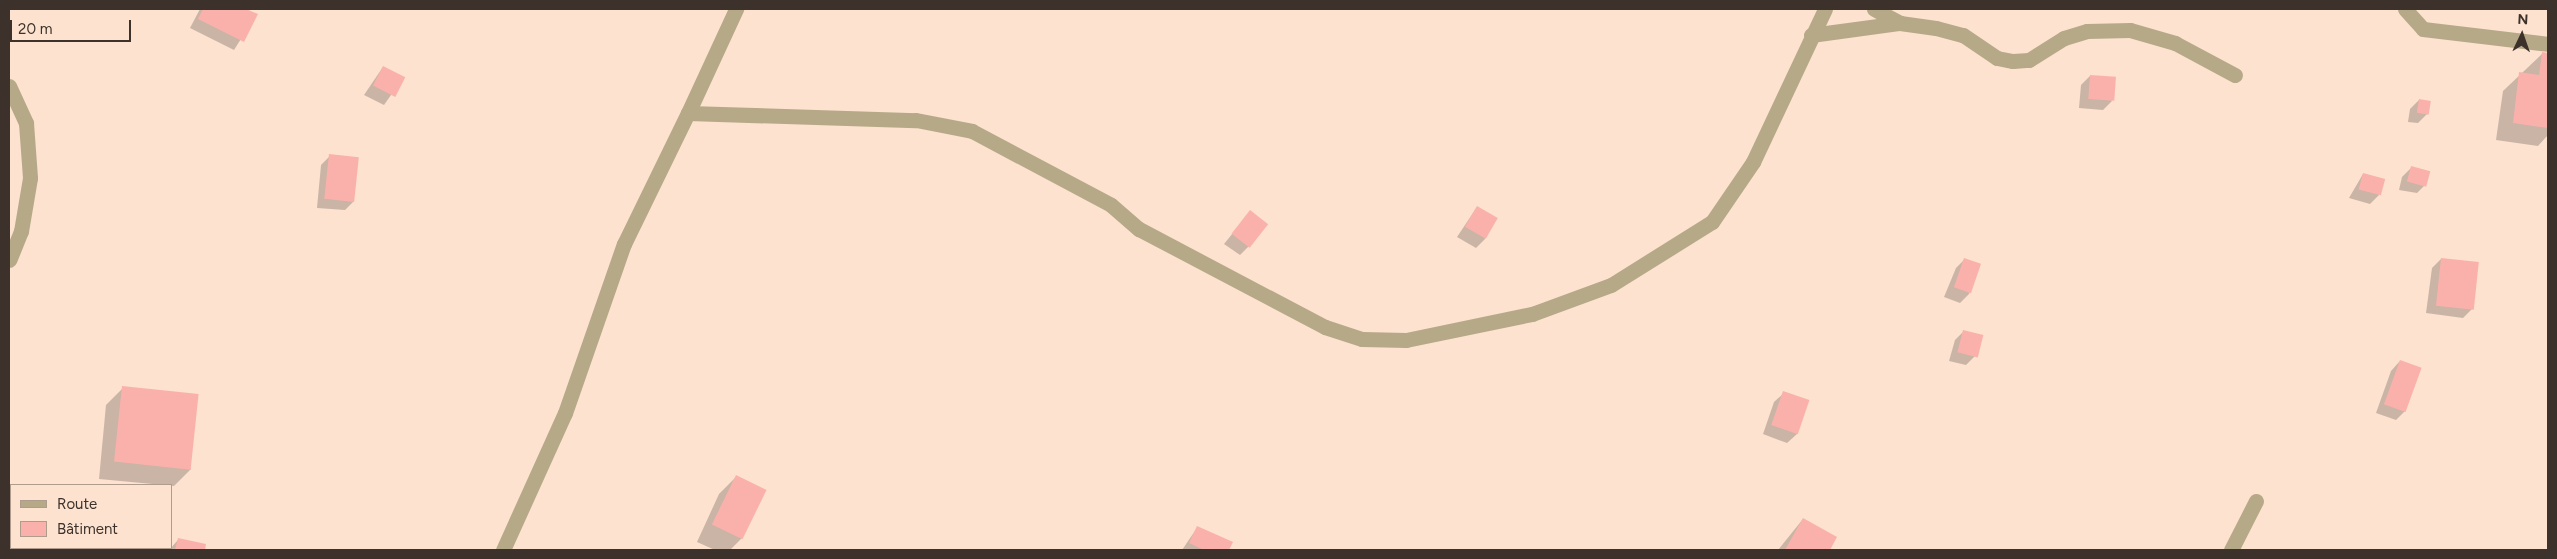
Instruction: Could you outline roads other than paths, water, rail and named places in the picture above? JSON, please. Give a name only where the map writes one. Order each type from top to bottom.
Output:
[{"type":"street","points":[[503,550],[565,413],[624,244],[736,9]]},
{"type":"street","points":[[688,112],[916,120],[972,131],[1111,205],[1139,228],[1325,327],[1362,339],[1406,340],[1532,314],[1611,285],[1712,222],[1753,162],[1811,34],[1825,9]]},
{"type":"street","points":[[1874,9],[1900,23]]},
{"type":"street","points":[[2405,9],[2423,29],[2548,44]]},
{"type":"street","points":[[1811,34],[1900,23],[1964,35],[1997,58],[2013,61],[2029,60],[2064,38],[2087,31],[2130,30],[2174,43],[2235,75]]},
{"type":"street","points":[[9,86],[26,123],[30,178],[21,231],[9,260]]},
{"type":"street","points":[[2232,550],[2256,501]]}]
